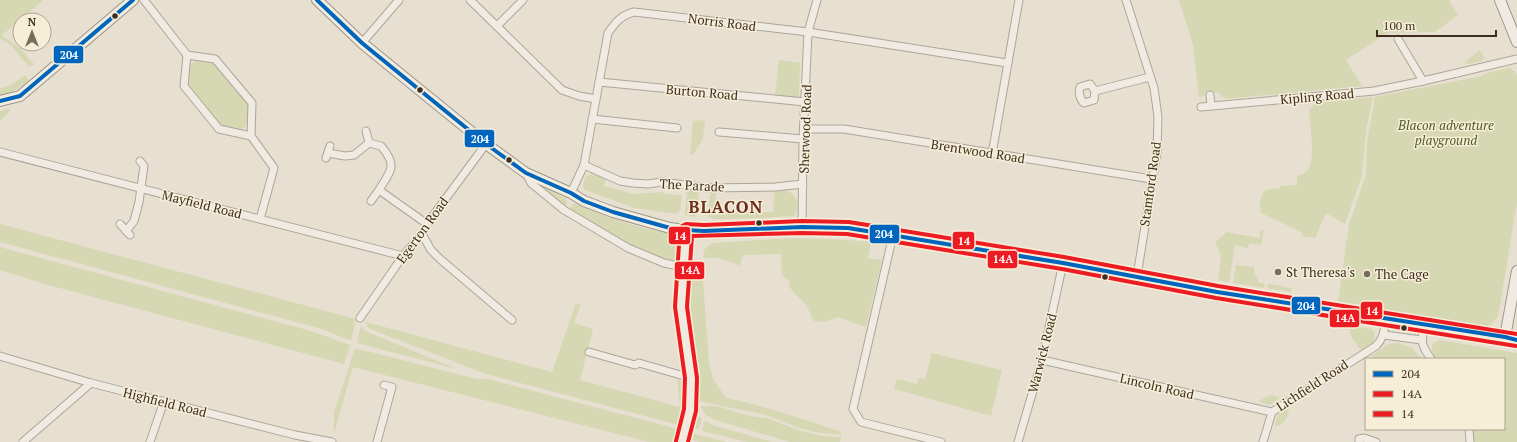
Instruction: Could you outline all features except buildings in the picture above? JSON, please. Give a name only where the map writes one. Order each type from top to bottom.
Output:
[{"type":"street","points":[[0,101],[20,96],[133,0]]},
{"type":"street","points":[[144,0],[187,55],[215,60],[252,103],[251,136],[274,168],[260,219]]},
{"type":"street","points":[[317,0],[362,42],[486,144],[526,172],[572,192],[584,201],[613,212],[670,228],[686,230],[704,231],[802,227],[848,228],[1063,263],[1216,292],[1517,340]]},
{"type":"street","points":[[362,42],[398,0]]},
{"type":"street","points":[[470,0],[562,90],[579,96],[596,98]]},
{"type":"street","points":[[497,26],[523,0]]},
{"type":"street","name":"Sherwood Road","points":[[802,227],[803,139],[808,32],[817,0]]},
{"type":"street","points":[[992,154],[1019,0]]},
{"type":"street","name":"Stamford Road","points":[[1126,0],[1154,88],[1158,117],[1157,152],[1137,276]]},
{"type":"street","points":[[1503,1],[1517,42]]},
{"type":"street","name":"Norris Road","points":[[572,192],[584,165],[608,33],[617,20],[626,13],[634,12],[808,32],[1007,63]]},
{"type":"street","points":[[1398,38],[1423,81]]},
{"type":"street","points":[[187,55],[184,86],[219,129],[251,136]]},
{"type":"street","name":"Kipling Road","points":[[1201,107],[1374,91],[1517,59]]},
{"type":"street","points":[[1095,91],[1150,77]]},
{"type":"street","name":"Burton Road","points":[[599,82],[805,102]]},
{"type":"street","points":[[1210,95],[1211,106]]},
{"type":"street","points":[[592,119],[677,128]]},
{"type":"street","name":"Brentwood Road","points":[[804,129],[844,129],[1152,179]]},
{"type":"street","points":[[366,131],[369,143]]},
{"type":"street","points":[[719,132],[803,139]]},
{"type":"street","points":[[328,153],[346,156],[354,154],[369,143]]},
{"type":"street","points":[[369,143],[381,146],[391,161],[391,169],[371,201]]},
{"type":"street","name":"Egerton Road","points":[[360,318],[403,256],[422,234],[427,224],[486,144]]},
{"type":"street","name":"Mayfield Road","points":[[0,152],[403,256]]},
{"type":"street","points":[[120,224],[128,233],[134,221],[139,202],[142,164],[152,163]]},
{"type":"street","name":"The Parade","points":[[584,165],[620,181],[633,184],[662,182],[708,188],[775,187],[803,184]]},
{"type":"street","points":[[526,172],[531,183],[564,210],[628,248],[664,263],[683,267]]},
{"type":"street","points":[[379,190],[427,224]]},
{"type":"street","points":[[682,442],[690,410],[691,378],[681,307],[686,230]]},
{"type":"street","points":[[422,234],[431,250],[440,259],[512,320]]},
{"type":"street","points":[[893,235],[853,409],[861,422],[941,442]]},
{"type":"street","name":"Warwick Road","points":[[1018,442],[1042,360],[1063,263]]},
{"type":"street","points":[[1505,337],[1517,271]]},
{"type":"street","points":[[1386,319],[1384,335],[1422,340]]},
{"type":"street","points":[[1424,326],[1422,340],[1423,348],[1430,358]]},
{"type":"street","name":"Lichfield Road","points":[[1263,442],[1272,412],[1376,346],[1384,335]]},
{"type":"street","points":[[589,352],[635,365],[639,363],[691,378]]},
{"type":"street","name":"Highfield Road","points":[[0,356],[91,383],[164,401],[294,438],[332,442]]},
{"type":"street","name":"Lincoln Road","points":[[1042,360],[1272,412]]},
{"type":"street","points":[[22,442],[91,383]]},
{"type":"street","points":[[377,442],[392,387],[384,385]]},
{"type":"street","points":[[150,442],[164,401]]},
{"type":"street","points":[[1469,430],[1470,442]]},
{"type":"street","points":[[1359,442],[1360,439],[1364,438],[1376,442]]},
{"type":"green space","points":[[0,0],[43,0],[29,12],[12,12],[12,26],[2,35],[12,42],[12,46],[1,39],[0,40]]},
{"type":"green space","points":[[1179,0],[1449,0],[1458,15],[1435,32],[1388,33],[1346,60],[1362,86],[1225,99],[1218,92],[1199,97],[1193,45]]},
{"type":"green space","points":[[1480,50],[1484,57],[1482,61],[1469,64],[1464,63]]},
{"type":"green space","points":[[17,52],[24,52],[34,64],[29,67]]},
{"type":"green space","points":[[201,60],[216,63],[248,102],[248,121],[245,127],[239,130],[221,126],[189,85],[187,76],[190,66],[196,61]]},
{"type":"green space","points":[[779,60],[800,63],[799,98],[775,95]]},
{"type":"green space","name":"Blacon adventure playground","points":[[1510,67],[1517,75],[1517,203],[1498,317],[1488,327],[1338,301],[1349,224],[1366,174],[1367,142],[1375,97],[1482,76],[1484,74]]},
{"type":"green space","points":[[26,75],[29,81],[8,95],[0,98],[0,88],[6,87]]},
{"type":"green space","points":[[1373,97],[1366,130],[1362,176],[1345,224],[1326,213],[1315,238],[1302,236],[1302,233],[1297,230],[1261,213],[1260,201],[1265,190],[1280,188],[1280,186],[1297,185],[1297,176],[1306,172],[1309,168],[1311,163],[1312,148],[1309,109],[1317,102]]},
{"type":"green space","points":[[10,108],[9,113],[0,121],[0,111]]},
{"type":"green space","points":[[705,120],[703,139],[693,155],[690,154],[693,121]]},
{"type":"green space","points":[[595,173],[606,179],[604,186],[634,194],[663,192],[663,194],[682,195],[680,211],[676,214],[635,208],[585,190],[583,188],[585,180],[590,174]]},
{"type":"green space","points":[[528,179],[565,198],[567,204],[561,204]]},
{"type":"green space","points":[[687,190],[698,191],[699,201],[696,217],[685,215]]},
{"type":"green space","points":[[785,190],[792,194],[797,200],[797,208],[794,216],[714,219],[708,217],[710,194],[716,193],[716,212],[773,212],[774,194],[776,191]]},
{"type":"green space","points":[[573,204],[578,204],[627,223],[670,233],[678,237],[682,251],[680,262],[655,257],[625,243],[571,211]]},
{"type":"green space","points":[[0,224],[356,319],[351,341],[322,329],[0,242]]},
{"type":"green space","points":[[1261,230],[1264,230],[1261,245],[1249,243],[1248,248],[1235,245],[1229,282],[1218,280],[1221,255],[1215,242],[1227,232],[1259,238]]},
{"type":"green space","points":[[793,238],[871,242],[868,258],[882,260],[866,327],[838,317],[824,322],[814,321],[806,305],[788,286],[790,281],[782,275],[781,254],[743,255],[740,266],[722,259],[703,258],[704,250],[712,243]]},
{"type":"green space","points":[[0,247],[311,331],[350,345],[344,364],[41,283],[0,270]]},
{"type":"green space","points":[[1236,265],[1254,267],[1254,274],[1258,278],[1258,282],[1265,284],[1264,288],[1233,283]]},
{"type":"green space","points":[[702,268],[709,362],[713,379],[726,398],[798,418],[841,432],[841,435],[799,428],[766,415],[698,401],[699,395],[689,301],[692,280]]},
{"type":"green space","points":[[1268,284],[1292,288],[1291,292],[1267,288]]},
{"type":"green space","points":[[576,303],[581,305],[574,323],[593,329],[580,380],[680,407],[677,379],[683,382],[679,425],[483,373],[368,328],[366,322],[552,372]]},
{"type":"green space","points":[[361,326],[365,331],[457,369],[357,343]]},
{"type":"green space","points":[[1349,326],[1372,329],[1375,334],[1374,342],[1361,350],[1350,333]]},
{"type":"green space","points":[[1439,340],[1517,353],[1517,442],[1472,442],[1472,430],[1505,430],[1505,358],[1435,358],[1432,346]]},
{"type":"green space","points":[[1398,343],[1412,348],[1421,358],[1374,358],[1371,356],[1389,344]]},
{"type":"green space","points":[[355,348],[477,379],[488,379],[678,429],[674,442],[649,442],[353,367],[334,434],[334,412]]},
{"type":"green space","points":[[932,353],[1002,370],[991,416],[894,389],[897,379],[917,384],[919,378],[925,379]]},
{"type":"green space","points":[[1271,395],[1280,398],[1270,405],[1260,402],[1262,399]]},
{"type":"green space","points":[[701,406],[716,406],[751,416],[770,419],[798,430],[821,436],[841,437],[840,442],[790,442],[715,420],[706,415]]},
{"type":"green space","points":[[1288,407],[1289,411],[1286,419],[1280,425],[1274,427],[1278,414]]},
{"type":"green space","points":[[697,415],[702,419],[699,429],[693,428]]},
{"type":"green space","points":[[705,420],[712,425],[772,442],[747,442],[702,431]]},
{"type":"green space","points":[[691,433],[727,442],[701,442],[690,439]]},
{"type":"transit line","name":"204","points":[[0,101],[20,96],[133,0]]},
{"type":"transit line","name":"204","points":[[317,0],[362,43],[486,144],[526,173],[571,193],[584,201],[613,212],[670,228],[686,230],[704,231],[802,227],[848,228],[1063,263],[1217,292],[1517,340]]},
{"type":"transit line","name":"14","points":[[676,441],[684,409],[685,378],[675,307],[680,229],[686,224],[704,225],[802,221],[849,222],[1064,257],[1218,286],[1517,334]]},
{"type":"transit line","name":"14A","points":[[688,442],[696,411],[697,378],[687,307],[692,236],[802,233],[847,234],[1062,269],[1216,298],[1516,346]]},
{"type":"place","name":"St Theresa's","points":[[1278,272]]},
{"type":"place","name":"The Cage","points":[[1367,274]]},
{"type":"district","name":"BLACON","points":[[726,207]]}]
